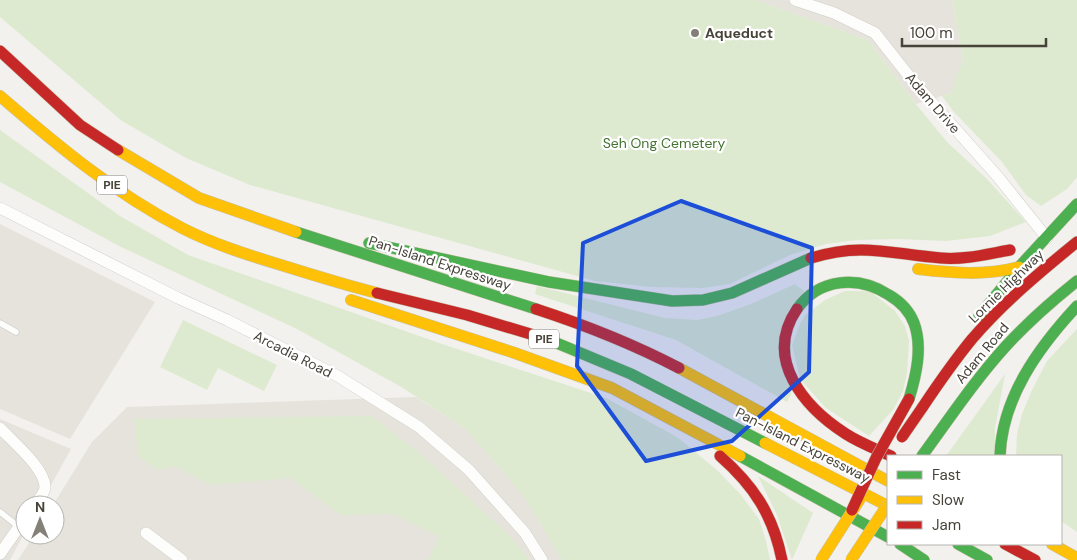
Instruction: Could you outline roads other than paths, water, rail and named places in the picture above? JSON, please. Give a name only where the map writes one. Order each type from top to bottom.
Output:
[{"type":"highway","name":"Pan-Island Expressway","points":[[0,51],[80,125],[137,162],[199,198],[314,238],[561,317],[648,352],[887,480]]},
{"type":"highway","name":"Pan-Island Expressway","points":[[0,96],[60,148],[117,189],[182,228],[238,252],[341,284],[467,315],[553,342],[631,374],[887,504]]},
{"type":"highway","points":[[959,354],[969,331],[980,314],[1019,267],[1048,238],[1077,204]]},
{"type":"highway","points":[[314,238],[338,236],[601,292],[676,302],[717,298],[819,255],[843,250],[864,249],[944,258],[965,257],[1010,250]]},
{"type":"highway","name":"Lornie Highway","points":[[959,354],[999,311],[1077,242]]},
{"type":"highway","points":[[238,252],[280,276],[304,284]]},
{"type":"highway","points":[[902,267],[954,274],[980,274],[1000,272],[1019,267]]},
{"type":"highway","points":[[717,298],[724,300],[749,295],[798,276]]},
{"type":"highway","name":"Adam Road","points":[[923,455],[1005,347],[1029,322],[1077,281]]},
{"type":"highway","points":[[852,510],[876,458],[879,452],[909,399],[918,365],[915,325],[904,306],[888,294],[866,284],[843,282],[823,286],[797,308],[786,330],[784,357],[792,382],[809,403],[841,431],[879,452]]},
{"type":"highway","points":[[337,296],[512,352],[612,388],[887,536]]},
{"type":"highway","points":[[1000,455],[1000,433],[1014,396],[1027,372],[1062,321],[1077,306]]},
{"type":"highway","name":"Adam Road","points":[[890,455],[959,354]]},
{"type":"highway","points":[[674,420],[738,471],[751,486],[769,513],[775,527],[782,560]]},
{"type":"highway","name":"Adam Road","points":[[821,560],[852,510],[887,460]]},
{"type":"highway","points":[[851,560],[887,506]]},
{"type":"highway","points":[[860,560],[876,522]]},
{"type":"highway","points":[[1062,540],[1077,556]]},
{"type":"highway","points":[[902,545],[924,560]]},
{"type":"highway","points":[[960,545],[987,560]]},
{"type":"highway","points":[[1006,545],[1035,560]]},
{"type":"highway","points":[[1054,545],[1077,556]]},
{"type":"street","name":"Adam Drive","points":[[795,0],[843,17],[875,33],[912,80],[993,171],[1048,238]]},
{"type":"street","name":"Arcadia Road","points":[[0,208],[336,375],[419,427],[469,470],[525,533],[542,560]]},
{"type":"street","points":[[0,428],[44,479],[45,491],[42,495]]},
{"type":"street","points":[[0,554],[15,533]]},
{"type":"street","points":[[146,533],[182,560]]},
{"type":"lane","points":[[0,323],[16,332]]},
{"type":"lane","points":[[0,512],[15,520]]},
{"type":"place","name":"Aqueduct","points":[[695,33]]},
{"type":"park label","name":"Seh Ong Cemetery","points":[[664,143]]}]
